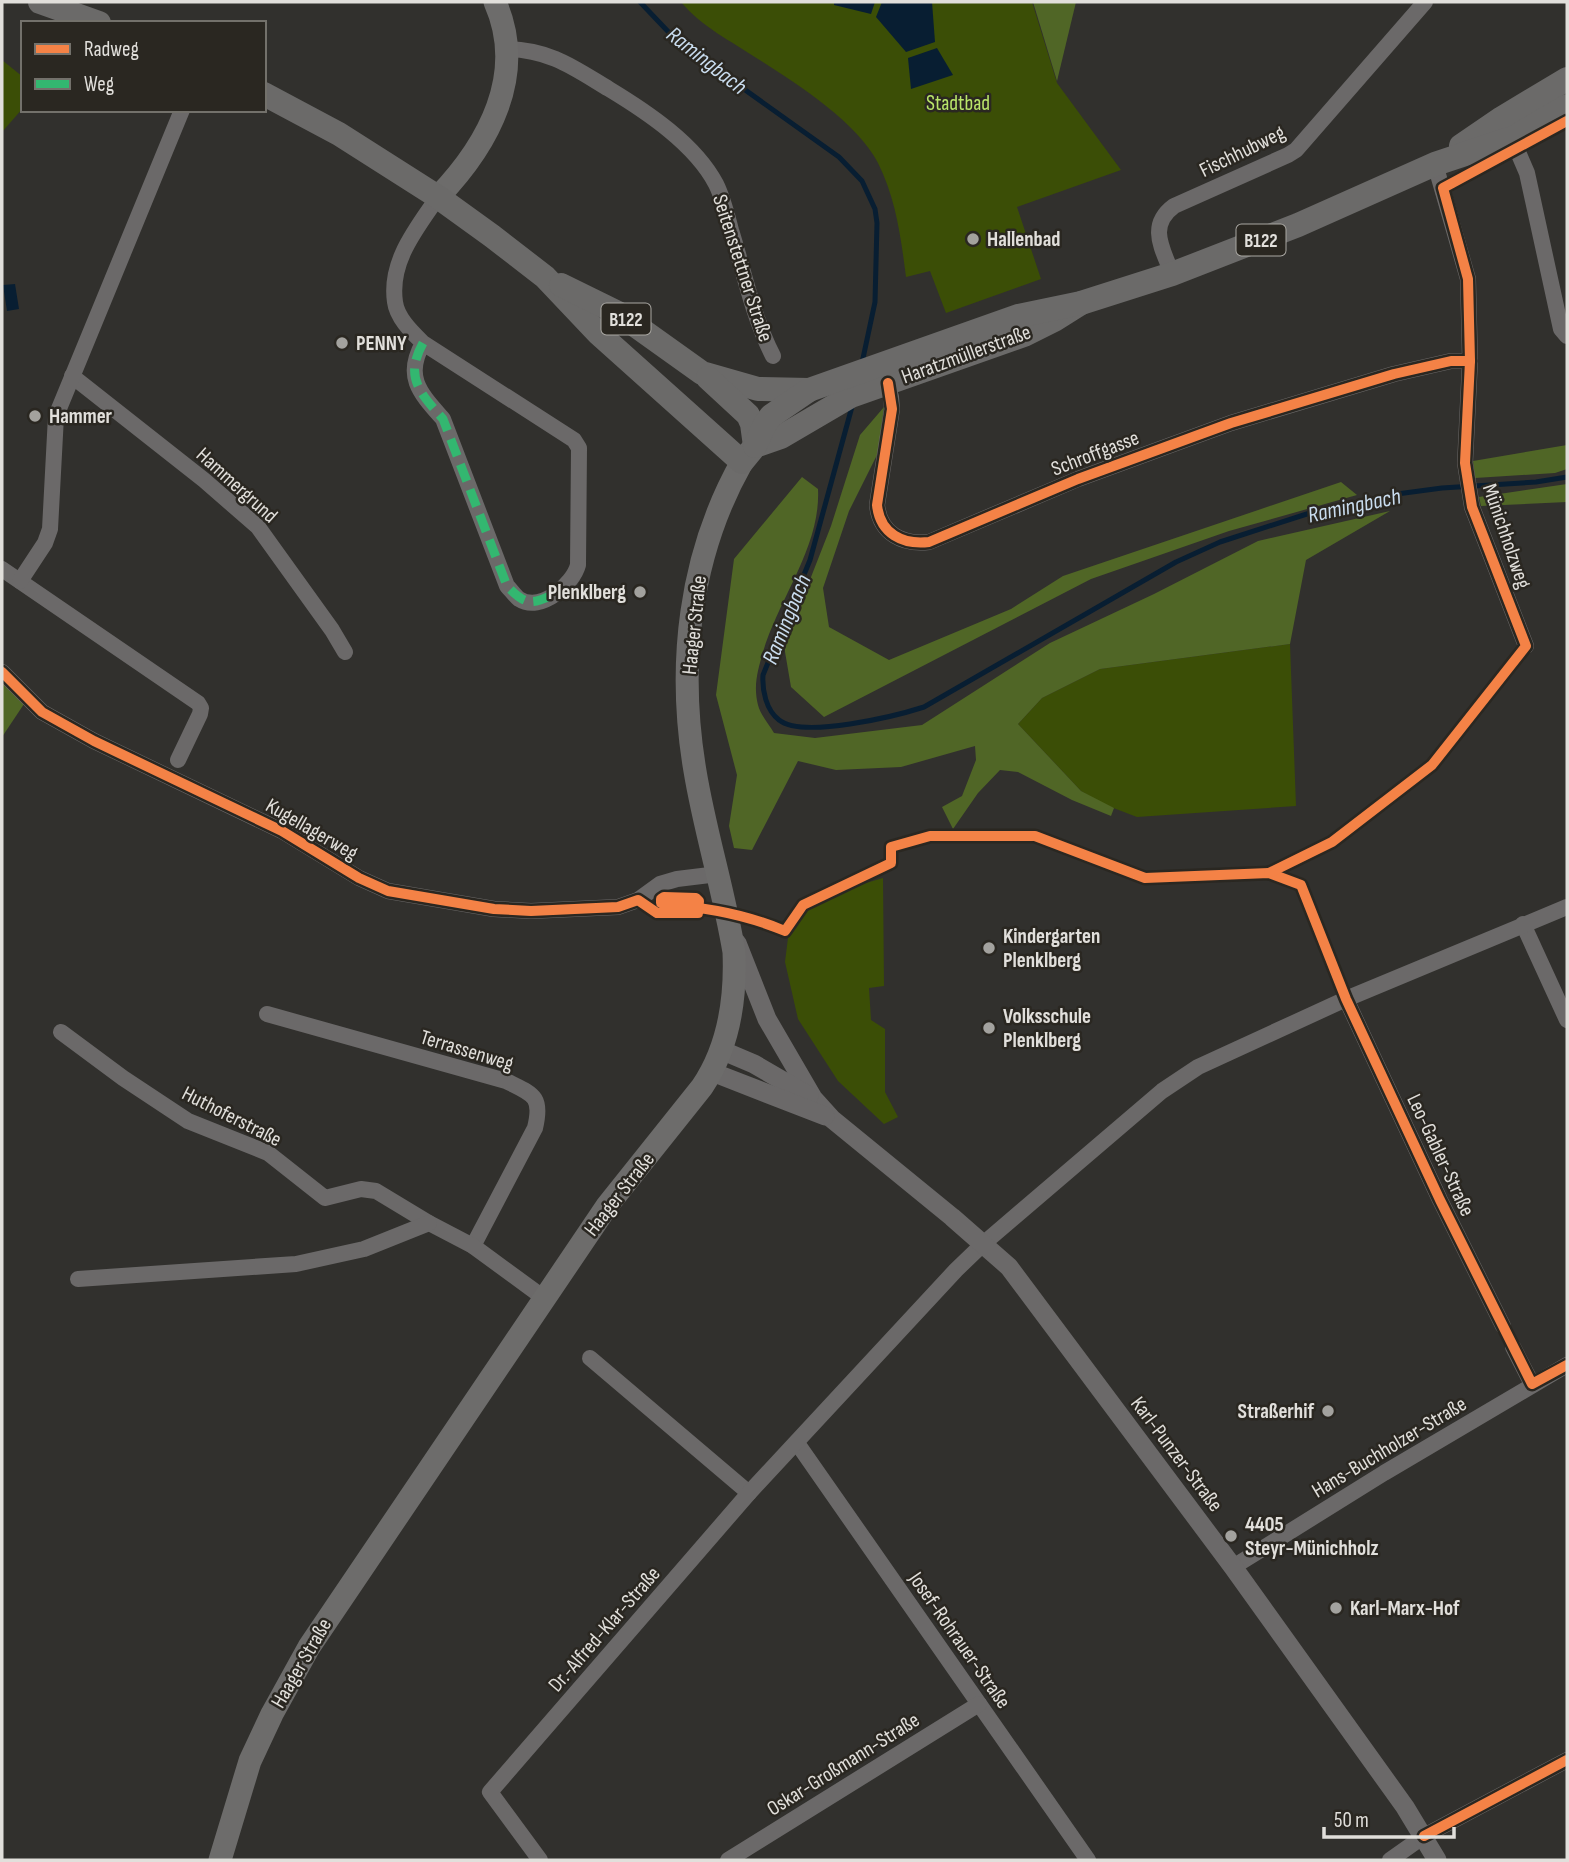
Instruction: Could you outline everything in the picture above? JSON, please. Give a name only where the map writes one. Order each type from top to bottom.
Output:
[{"type":"main road","points":[[40,2],[93,21]]},
{"type":"main road","points":[[438,197],[469,160],[495,113],[503,89],[507,49],[505,28],[495,2]]},
{"type":"main road","name":"Haratzmüllerstraße","points":[[1508,128],[1567,79]]},
{"type":"main road","name":"B122","points":[[266,95],[339,134],[438,197],[545,277],[597,333],[748,454]]},
{"type":"main road","name":"Haratzmüllerstraße","points":[[748,454],[882,378],[1018,316],[1082,303],[1172,274],[1311,220],[1508,128],[1567,106]]},
{"type":"main road","name":"B122","points":[[545,277],[618,313],[702,373],[758,389],[809,390]]},
{"type":"main road","points":[[702,373],[748,415],[752,424],[748,454]]},
{"type":"main road","name":"Haratzmüllerstraße","points":[[809,390],[882,378]]},
{"type":"main road","points":[[748,454],[771,416],[809,390]]},
{"type":"main road","name":"Haager Straße","points":[[220,1860],[250,1761],[309,1647],[607,1206],[712,1072],[731,1013],[735,981],[730,924],[695,772],[689,731],[687,647],[691,607],[710,531],[727,489],[748,454]]},
{"type":"street","name":"Fischhubweg","points":[[1172,274],[1158,235],[1159,223],[1164,214],[1174,206],[1288,155],[1302,145],[1425,2]]},
{"type":"street","name":"Seitenstettner Straße","points":[[507,49],[536,50],[552,56],[609,89],[666,128],[708,171],[722,200],[757,317],[773,356]]},
{"type":"street","points":[[20,582],[45,543],[50,529],[56,416],[181,112]]},
{"type":"street","points":[[1508,128],[1527,173],[1561,329],[1567,336]]},
{"type":"street","name":"Münichholzweg","points":[[1435,164],[1468,279],[1470,361],[1465,463],[1472,507],[1526,646]]},
{"type":"street","points":[[423,343],[415,356],[413,373],[426,400],[443,419],[507,586],[519,599],[540,601],[572,580],[578,565],[578,444],[423,343],[407,326],[395,304],[396,274],[406,244],[438,197]]},
{"type":"street","name":"Schroffgasse","points":[[882,378],[892,409],[877,505],[878,515],[884,527],[898,539],[914,543],[929,542],[1078,479],[1231,423],[1394,374],[1451,361],[1470,361]]},
{"type":"street","name":"Hammergrund","points":[[72,376],[204,480],[258,527],[345,652]]},
{"type":"street","points":[[2,569],[198,703],[200,714],[178,760]]},
{"type":"street","name":"Kugellagerweg","points":[[2,672],[42,712],[94,741],[282,831],[359,878],[388,891],[494,909],[531,911],[606,908],[638,900],[660,884],[718,874]]},
{"type":"street","points":[[983,1244],[1162,1091],[1198,1067],[1346,999],[1567,907]]},
{"type":"street","name":"Karl-Punzer-Straße","points":[[730,924],[767,1019],[813,1098],[832,1119],[1009,1267],[1233,1567],[1405,1807],[1437,1860]]},
{"type":"street","points":[[1523,924],[1567,1020]]},
{"type":"street","name":"Leo-Gabler-Straße","points":[[1346,999],[1440,1200],[1503,1326]]},
{"type":"street","name":"Terrassenweg","points":[[267,1014],[506,1081],[531,1094],[540,1111],[535,1128],[473,1246]]},
{"type":"street","name":"Huthoferstraße","points":[[61,1031],[123,1078],[188,1121],[268,1153],[325,1198],[361,1189],[376,1191],[473,1246],[544,1298]]},
{"type":"street","name":"Karl-Punzer-Straße","points":[[720,1050],[754,1064],[813,1098]]},
{"type":"street","name":"Karl-Punzer-Straße","points":[[712,1072],[832,1119]]},
{"type":"street","points":[[78,1279],[296,1264],[364,1249],[429,1223]]},
{"type":"street","name":"Dr.-Alfred-Klar-Straße","points":[[531,1857],[490,1792],[749,1493],[983,1244]]},
{"type":"street","points":[[1513,1347],[1532,1384]]},
{"type":"street","points":[[590,1358],[749,1493]]},
{"type":"street","name":"Hans-Buchholzer-Straße","points":[[1233,1567],[1567,1365]]},
{"type":"street","name":"Josef-Rohrauer-Straße","points":[[797,1443],[1088,1860]]},
{"type":"street","name":"Oskar-Großmann-Straße","points":[[728,1860],[979,1704]]},
{"type":"street","points":[[1391,1860],[1423,1836],[1567,1760]]},
{"type":"green space","name":"Stadtbad","points":[[681,2],[1032,2],[1057,83],[1121,170],[1017,207],[1041,279],[946,313],[930,271],[906,277],[900,233],[889,191],[878,163],[856,133],[807,92],[707,26]]},
{"type":"green space","points":[[1033,2],[1076,2],[1057,81]]},
{"type":"green space","points":[[2,60],[21,75],[21,110],[2,132]]},
{"type":"green space","points":[[884,407],[878,453],[849,511],[823,588],[829,627],[889,660],[1011,609],[1063,576],[1341,482],[1357,495],[1229,531],[1091,579],[824,717],[791,687],[784,646],[831,526],[860,435]]},
{"type":"green space","points":[[1567,445],[1567,469],[1555,473],[1475,478],[1473,461]]},
{"type":"green space","points":[[802,477],[818,489],[813,531],[798,572],[770,632],[759,665],[756,691],[759,708],[774,733],[815,738],[922,725],[1050,643],[1258,541],[1390,511],[1306,560],[1290,644],[1100,669],[1042,698],[1018,724],[1081,791],[1114,808],[1111,816],[1072,800],[1018,772],[1000,770],[978,793],[953,829],[942,807],[962,796],[976,760],[975,746],[901,767],[836,770],[798,761],[752,850],[734,848],[729,826],[737,775],[716,695],[734,559]]},
{"type":"green space","points":[[1567,484],[1567,502],[1481,506],[1479,497]]},
{"type":"green space","points":[[1290,644],[1296,806],[1137,817],[1103,804],[1081,791],[1018,724],[1042,698],[1100,669]]},
{"type":"green space","points":[[2,680],[24,704],[2,737]]},
{"type":"green space","points":[[883,878],[884,986],[869,988],[871,1020],[885,1029],[885,1092],[898,1117],[884,1124],[838,1081],[798,1019],[785,962],[789,930],[807,909],[849,888]]},
{"type":"water","points":[[834,2],[875,2],[871,14],[834,5]]},
{"type":"water","points":[[882,2],[932,2],[935,42],[906,52],[876,17]]},
{"type":"water","points":[[937,48],[953,75],[911,89],[908,58]]},
{"type":"water","points":[[15,284],[19,309],[7,311],[3,285]]},
{"type":"waterway","name":"Ramingbach","points":[[640,2],[678,42],[839,157],[862,181],[875,209],[877,223],[875,302],[862,363]]},
{"type":"waterway","name":"Ramingbach","points":[[853,403],[810,560],[763,675],[764,693],[771,711],[779,720],[791,725],[828,727],[893,716],[924,707],[1176,562],[1220,542],[1313,512],[1397,494],[1567,477]]},
{"type":"marked path","points":[[423,343],[415,366],[417,384],[443,419],[507,586],[519,597],[530,602],[556,593]]},
{"type":"cycle path","points":[[1269,873],[1332,842],[1432,765],[1526,646],[1472,507],[1465,463],[1470,361],[1468,279],[1443,188],[1567,121]]},
{"type":"cycle path","points":[[888,383],[892,409],[877,505],[879,515],[894,536],[910,542],[929,542],[1078,479],[1231,423],[1394,374],[1451,361],[1470,361]]},
{"type":"cycle path","points":[[2,672],[42,712],[94,741],[282,831],[359,878],[388,891],[494,909],[531,911],[618,907],[638,900],[657,913],[698,913],[699,901],[696,898],[664,897],[661,903],[665,905],[696,908],[711,910],[726,913],[785,931],[803,905],[891,863],[891,847],[930,836],[1035,836],[1145,878],[1269,873],[1301,885],[1346,999],[1440,1200],[1532,1384],[1567,1365]]},
{"type":"cycle path","points":[[1424,1836],[1567,1760]]},
{"type":"place","name":"Hallenbad","points":[[973,239]]},
{"type":"place","name":"PENNY","points":[[342,343]]},
{"type":"place","name":"Hammer","points":[[35,416]]},
{"type":"place","name":"Plenklberg","points":[[640,592]]},
{"type":"place","name":"Kindergarten Plenklberg","points":[[989,948]]},
{"type":"place","name":"Volksschule Plenklberg","points":[[989,1028]]},
{"type":"place","name":"Straßerhif","points":[[1328,1411]]},
{"type":"place","name":"4405 Steyr-Münichholz","points":[[1231,1536]]},
{"type":"place","name":"Karl-Marx-Hof","points":[[1336,1608]]}]
